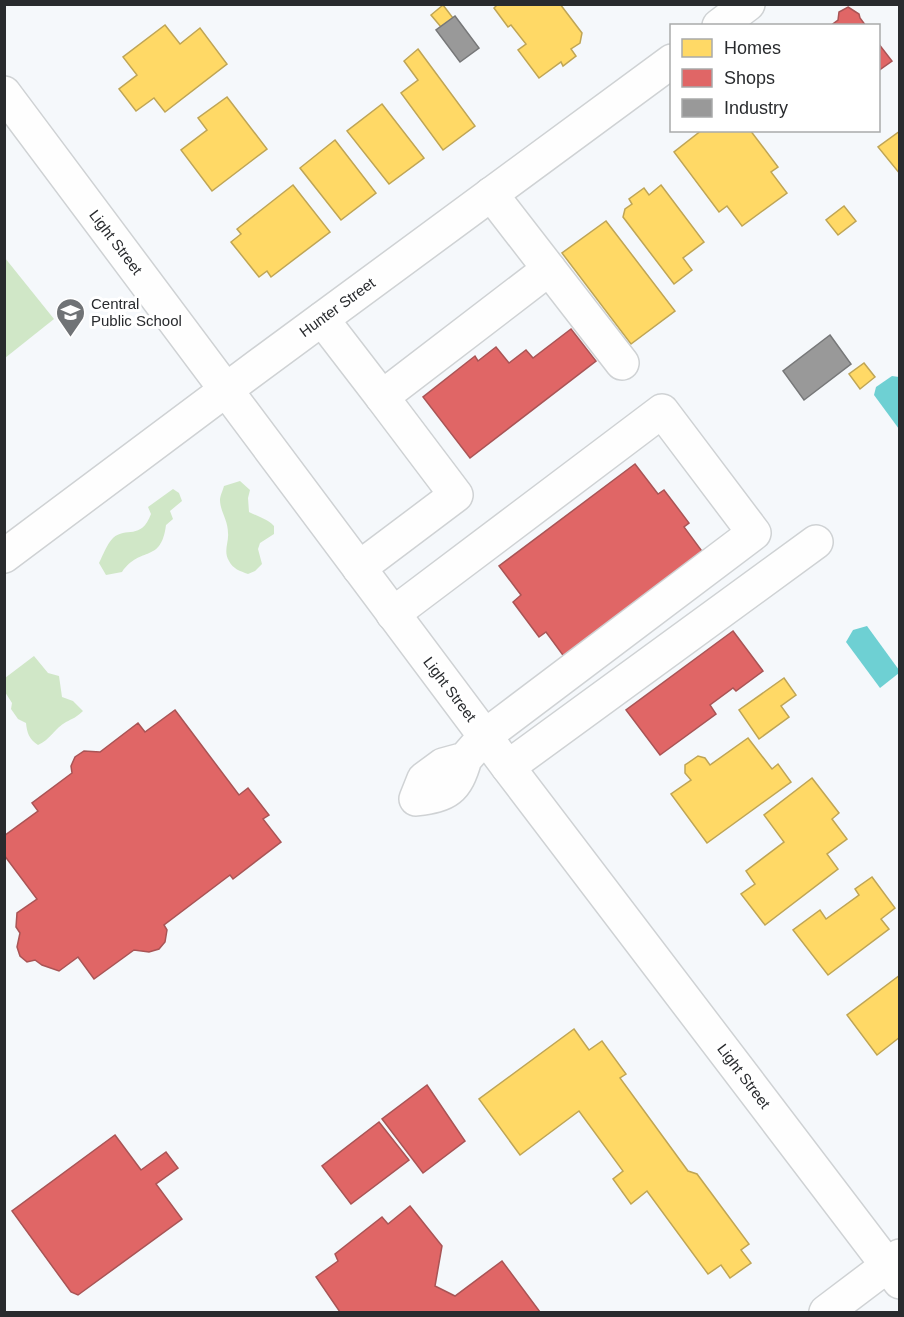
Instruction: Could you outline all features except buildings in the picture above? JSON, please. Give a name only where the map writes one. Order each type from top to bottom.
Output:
[{"type":"street","points":[[722,24],[748,4]]},
{"type":"street","name":"Hunter Street","points":[[4,556],[670,62]]},
{"type":"street","name":"Light Street","points":[[4,93],[393,614],[475,747],[508,767],[895,1268]]},
{"type":"street","points":[[490,194],[622,363]]},
{"type":"street","points":[[382,397],[549,269]]},
{"type":"street","points":[[322,319],[456,495],[359,568]]},
{"type":"street","points":[[393,614],[662,411],[754,533],[475,747]]},
{"type":"street","points":[[508,767],[816,542]]},
{"type":"street","points":[[826,1312],[895,1268]]},
{"type":"green space","points":[[5,258],[54,319],[4,358]]},
{"type":"green space","points":[[240,481],[250,490],[249,512],[274,526],[274,534],[260,543],[258,549],[262,564],[248,574],[235,568],[227,557],[228,528],[220,504],[224,486]]},
{"type":"green space","points":[[173,489],[179,493],[182,501],[170,511],[173,519],[166,525],[160,545],[136,559],[122,572],[106,575],[99,563],[111,540],[118,535],[143,527],[151,514],[148,507]]},
{"type":"green space","points":[[34,656],[48,673],[59,676],[62,697],[73,701],[83,711],[38,745],[29,736],[26,723],[18,719],[11,709],[12,703],[5,692],[5,678]]},
{"type":"water","points":[[892,376],[899,377],[899,429],[874,395],[876,387]]},
{"type":"water","points":[[867,626],[899,670],[899,673],[880,688],[846,642],[853,630]]},
{"type":"place","name":"Central Public School","points":[[70,338]]}]
